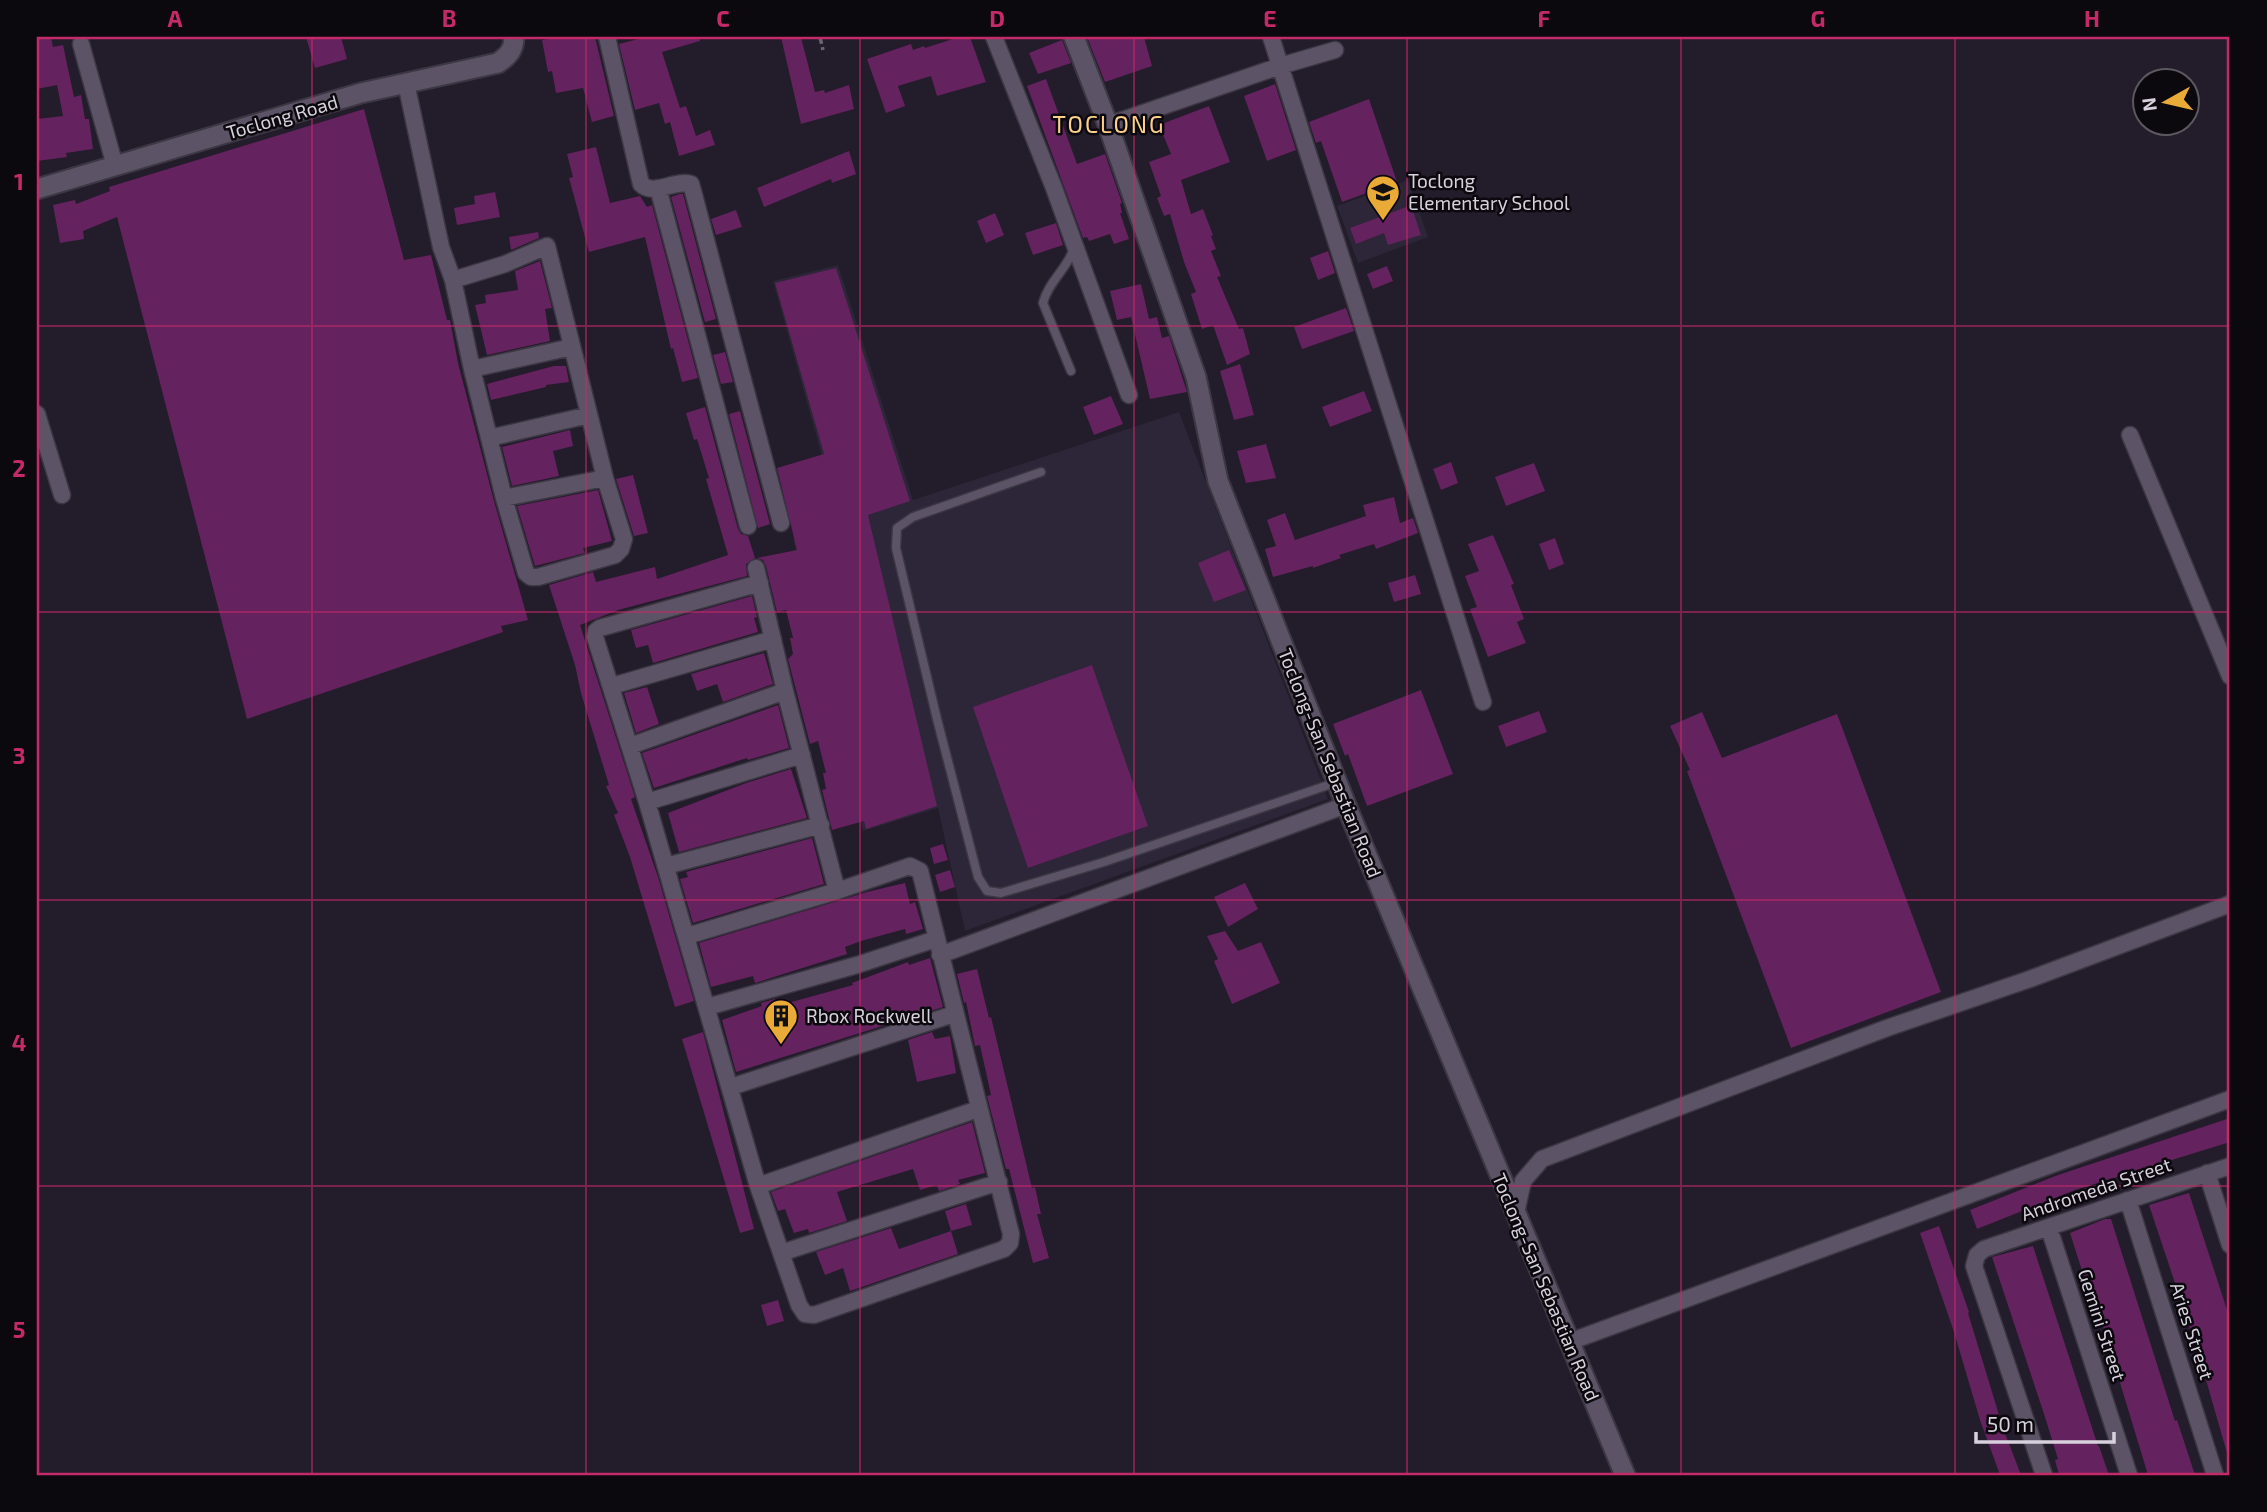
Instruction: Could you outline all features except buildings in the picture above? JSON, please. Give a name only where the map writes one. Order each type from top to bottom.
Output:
[{"type":"street","name":"Toclong Road","points":[[37,189],[348,97],[498,63],[509,55],[514,37]]},
{"type":"street","points":[[607,37],[640,184],[645,188],[684,182],[691,184],[781,523]]},
{"type":"street","points":[[993,37],[1054,188],[1129,395]]},
{"type":"street","name":"Toclong-San Sebastian Road","points":[[1074,37],[1108,125],[1196,377],[1218,481],[1346,806],[1625,1475]]},
{"type":"street","points":[[1271,37],[1483,702]]},
{"type":"street","points":[[81,44],[116,166]]},
{"type":"street","points":[[1108,125],[1335,50]]},
{"type":"street","points":[[406,83],[442,247],[453,280],[504,498],[526,573],[531,577],[538,577],[615,555],[624,540],[605,478],[547,246],[505,264],[453,280]]},
{"type":"street","points":[[658,188],[748,526]]},
{"type":"street","points":[[472,369],[572,347]]},
{"type":"street","points":[[37,414],[62,495]]},
{"type":"street","points":[[489,438],[589,415]]},
{"type":"street","points":[[2130,435],[2230,676]]},
{"type":"street","points":[[504,498],[605,478]]},
{"type":"street","points":[[687,936],[837,891],[910,866],[920,871],[978,1109],[999,1182],[1011,1234],[1010,1243],[1004,1249],[814,1315],[805,1314],[799,1306],[758,1186],[687,936],[595,637],[596,631],[758,575],[837,891]]},
{"type":"street","points":[[612,686],[773,639]]},
{"type":"street","points":[[630,746],[785,691]]},
{"type":"street","points":[[647,802],[802,755]]},
{"type":"street","points":[[707,1007],[857,965],[938,947],[1346,806]]},
{"type":"street","points":[[666,866],[821,825]]},
{"type":"street","points":[[1516,1213],[1523,1181],[1542,1159],[1886,1028],[2030,979],[2230,904]]},
{"type":"street","points":[[731,1087],[954,1014]]},
{"type":"street","points":[[1569,1342],[2230,1099]]},
{"type":"street","points":[[758,1186],[978,1109]]},
{"type":"street","name":"Andromeda Street","points":[[2044,1475],[1974,1266],[1978,1255],[1984,1249],[2230,1166]]},
{"type":"street","points":[[2207,1173],[2230,1245]]},
{"type":"street","points":[[781,1253],[999,1182]]},
{"type":"street","name":"Aries Street","points":[[2128,1200],[2215,1475]]},
{"type":"street","name":"Gemini Street","points":[[2049,1228],[2129,1475]]},
{"type":"lane","points":[[1071,371],[1043,303],[1045,294],[1071,258],[1074,248]]},
{"type":"lane","points":[[1041,472],[914,517],[897,528],[896,548],[937,719],[978,877],[987,891],[1002,893],[1104,862],[1337,782]]},
{"type":"path","points":[[820,37],[823,50]]},
{"type":"shaded area","name":"Toclong Elementary School","points":[[1408,180],[1428,237],[1358,263],[1337,206]]},
{"type":"shaded area","points":[[838,265],[913,500],[1179,412],[1328,799],[965,931],[938,808],[863,831],[793,539],[841,524],[773,281]]},
{"type":"place","name":"Toclong Elementary School","points":[[1383,222]]},
{"type":"place","name":"Rbox Rockwell","points":[[781,1046]]},
{"type":"district","name":"TOCLONG","points":[[1109,125]]}]
